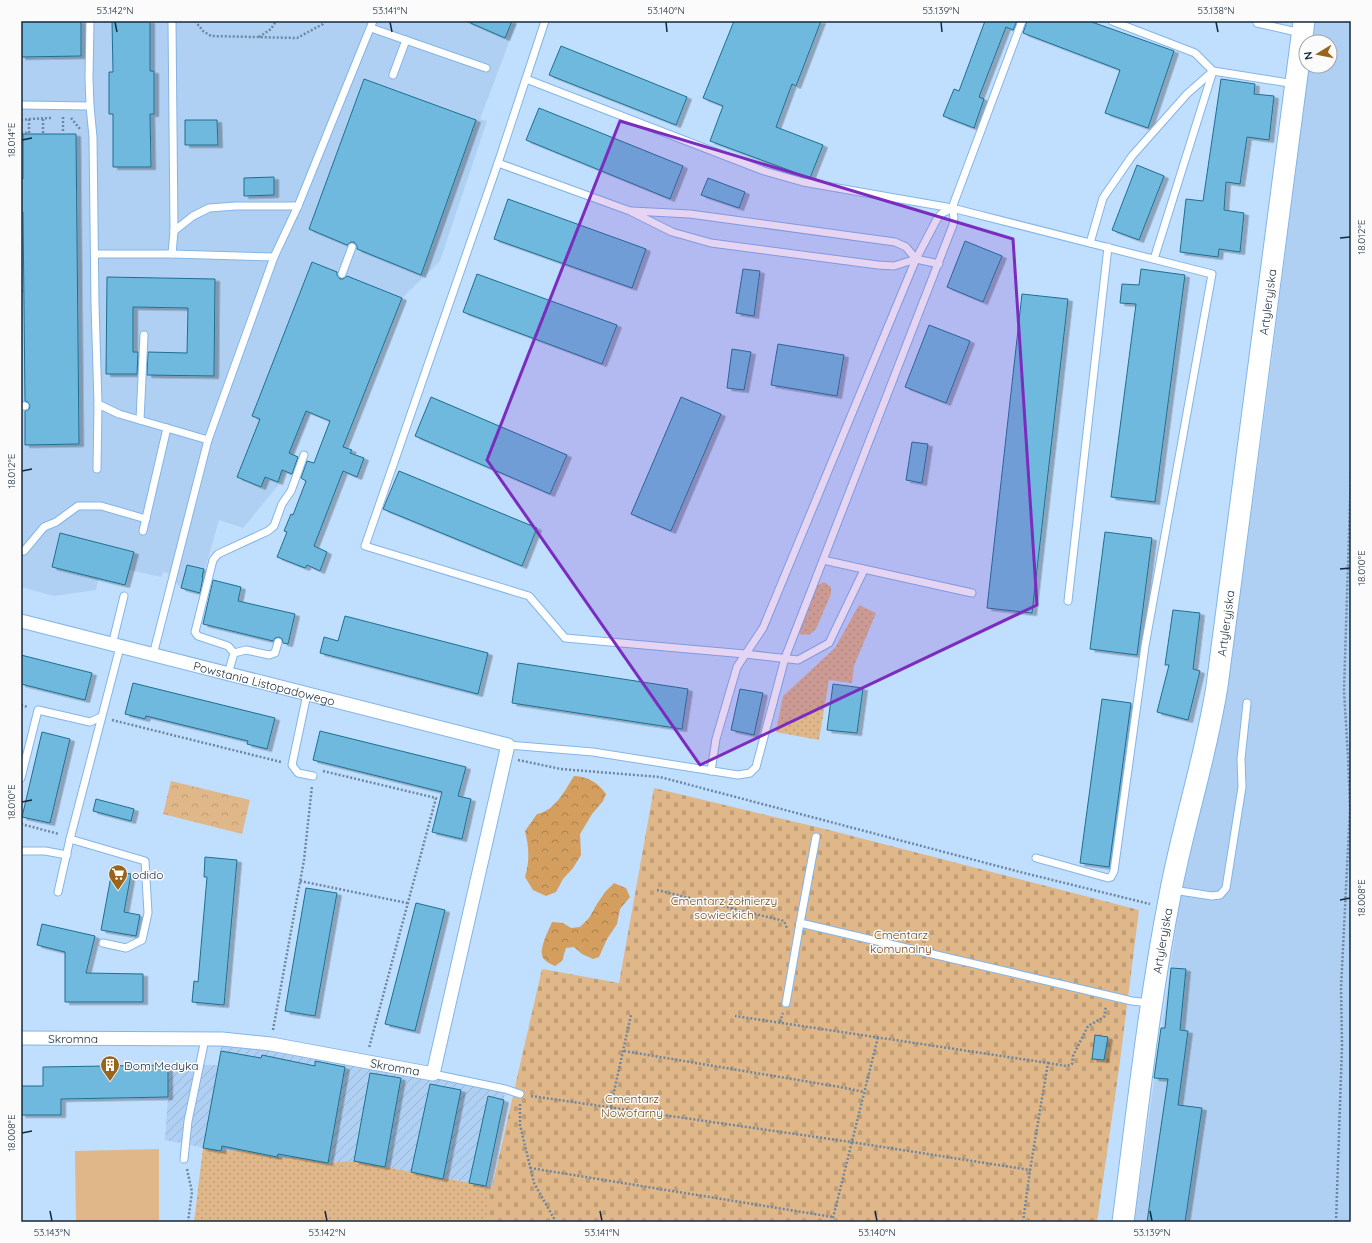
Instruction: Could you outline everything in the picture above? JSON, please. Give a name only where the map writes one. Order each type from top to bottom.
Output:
[{"type":"main road","name":"Artyleryjska","points":[[1123,1222],[1156,971],[1171,889],[1203,757],[1217,686],[1302,27]]},
{"type":"street","name":"Powstania Listopadowego","points":[[21,621],[508,745]]},
{"type":"street","name":"Skromna","points":[[21,1038],[222,1039],[270,1044],[433,1074],[508,745]]},
{"type":"lane","points":[[90,21],[89,78],[93,137],[98,404],[97,469]]},
{"type":"lane","points":[[172,21],[174,231],[172,254]]},
{"type":"lane","points":[[545,21],[498,163],[365,546],[529,596],[565,638],[798,660],[829,643],[864,570]]},
{"type":"lane","points":[[508,745],[593,752],[738,775],[750,773],[756,767],[786,658],[939,264],[953,225],[954,217],[952,208],[1022,21]]},
{"type":"lane","points":[[1112,21],[1195,53],[1213,71],[1295,84]]},
{"type":"lane","points":[[1258,21],[1257,23],[1302,27]]},
{"type":"lane","points":[[153,655],[208,440],[274,257],[298,206],[372,24],[406,40],[486,68]]},
{"type":"lane","points":[[393,76],[406,40]]},
{"type":"lane","points":[[1090,243],[1103,198],[1132,156],[1187,94],[1213,71]]},
{"type":"lane","points":[[1154,259],[1213,71]]},
{"type":"lane","points":[[526,79],[764,171],[803,182],[952,208],[1212,274],[1145,646],[1114,871],[1112,877],[1108,878],[1036,858]]},
{"type":"lane","points":[[21,105],[90,106]]},
{"type":"lane","points":[[498,163],[630,211],[672,232],[711,243],[878,265],[894,266],[916,259],[939,264]]},
{"type":"lane","points":[[174,231],[193,216],[209,208],[236,206],[298,206]]},
{"type":"lane","points":[[711,770],[716,739],[737,667],[763,628],[916,259],[937,219],[941,214],[952,208]]},
{"type":"lane","points":[[630,211],[690,214],[895,242],[906,247],[916,259]]},
{"type":"lane","points":[[342,274],[352,247]]},
{"type":"lane","points":[[1068,601],[1108,247]]},
{"type":"lane","points":[[95,254],[172,254],[274,257]]},
{"type":"lane","points":[[140,420],[144,335]]},
{"type":"lane","points":[[98,404],[119,414],[208,440]]},
{"type":"lane","points":[[143,531],[167,428]]},
{"type":"lane","points":[[234,653],[228,646],[198,636],[195,632],[213,560],[218,554],[268,531],[274,526],[282,504],[292,491],[304,455]]},
{"type":"lane","points":[[21,550],[24,551],[44,528],[56,522],[78,506],[101,506],[146,519]]},
{"type":"lane","points":[[823,560],[972,593]]},
{"type":"lane","points":[[58,892],[101,717],[116,646],[124,596]]},
{"type":"lane","points":[[234,653],[246,650],[269,655],[275,653],[278,642]]},
{"type":"lane","points":[[228,674],[234,653]]},
{"type":"lane","points":[[307,694],[292,765],[298,773],[313,776]]},
{"type":"lane","points":[[1171,889],[1212,896],[1220,895],[1226,888],[1242,787],[1241,759],[1247,703]]},
{"type":"lane","points":[[21,778],[38,710],[90,722],[101,717]]},
{"type":"lane","points":[[786,1003],[816,837]]},
{"type":"lane","points":[[70,839],[145,861],[148,913],[142,940],[126,948],[104,943]]},
{"type":"lane","points":[[21,851],[45,851],[66,855]]},
{"type":"lane","points":[[799,926],[1109,996],[1151,1004]]},
{"type":"lane","points":[[184,1159],[188,1121],[205,1039]]},
{"type":"lane","points":[[433,1074],[505,1089],[520,1094]]},
{"type":"path","points":[[195,21],[203,31],[211,36],[297,38],[323,24],[325,21]]},
{"type":"path","points":[[258,37],[271,29],[276,21]]},
{"type":"path","points":[[21,120],[51,118],[64,114],[63,133]]},
{"type":"path","points":[[69,116],[77,124],[83,135]]},
{"type":"path","points":[[43,119],[43,133]]},
{"type":"path","points":[[21,133],[30,133],[29,120]]},
{"type":"path","points":[[1336,1222],[1342,1046],[1341,988],[1350,809],[1344,691],[1351,472]]},
{"type":"path","points":[[101,717],[292,765]]},
{"type":"path","points":[[515,759],[561,769],[660,777],[1012,870],[1150,904]]},
{"type":"path","points":[[270,1044],[304,860],[315,768],[436,798],[407,902],[366,1062]]},
{"type":"path","points":[[21,824],[62,835]]},
{"type":"path","points":[[300,881],[407,902]]},
{"type":"path","points":[[657,890],[784,921],[787,928],[799,926]]},
{"type":"path","points":[[735,1016],[1066,1066],[1072,1064],[1073,1056],[1088,1026],[1104,1017],[1109,996]]},
{"type":"path","points":[[611,1107],[614,1087],[624,1051],[631,1015]]},
{"type":"path","points":[[832,1222],[878,1037]]},
{"type":"path","points":[[624,1051],[864,1092]]},
{"type":"path","points":[[1023,1222],[1048,1063]]},
{"type":"path","points":[[556,1222],[534,1183],[520,1125],[520,1094],[851,1142],[1030,1170]]},
{"type":"path","points":[[184,1159],[192,1192],[188,1222]]},
{"type":"path","points":[[530,1168],[833,1217]]},
{"type":"highlighted area","points":[[620,121],[1013,239],[1037,605],[700,765],[487,460]]},
{"type":"shaded area","points":[[21,21],[517,21],[480,119],[487,121],[440,261],[402,298],[350,429],[310,413],[281,482],[243,528],[219,520],[198,593],[181,588],[167,573],[163,572],[161,577],[130,570],[125,585],[99,578],[96,590],[54,596],[21,587]]},
{"type":"shaded area","points":[[1315,21],[1351,21],[1351,1222],[1134,1222],[1179,907],[1231,660],[1266,405],[1308,74],[1338,74],[1338,34],[1313,34]]},
{"type":"shaded area","points":[[222,1039],[505,1089],[486,1186],[354,1161],[328,1163],[298,1157],[277,1157],[242,1150],[221,1151],[165,1140],[168,1097],[168,1065],[218,1065]]},
{"type":"green space","points":[[824,582],[831,587],[831,594],[816,629],[809,635],[800,634],[800,630],[816,586]]},
{"type":"green space","points":[[859,605],[876,613],[854,666],[852,683],[829,680],[819,740],[776,732],[783,696],[835,648]]},
{"type":"green space","points":[[574,776],[592,781],[606,794],[603,801],[592,814],[580,834],[581,855],[573,868],[563,879],[556,892],[546,896],[533,890],[525,877],[528,865],[528,854],[525,831],[537,814],[549,809],[559,799]]},
{"type":"green space","points":[[171,781],[250,800],[242,834],[163,814]]},
{"type":"green space","points":[[654,788],[829,830],[1139,910],[1119,1069],[1097,1222],[487,1222],[489,1200],[542,969],[619,983]]},
{"type":"green space","points":[[614,883],[626,888],[630,897],[620,909],[617,924],[607,939],[599,957],[593,959],[582,954],[574,947],[566,948],[562,961],[555,966],[546,961],[542,955],[542,951],[544,940],[552,922],[563,923],[571,928],[580,927],[589,918],[605,892]]},
{"type":"green space","points":[[203,1148],[221,1151],[242,1150],[277,1157],[298,1157],[328,1163],[354,1161],[486,1186],[492,1189],[487,1222],[194,1222]]},
{"type":"green space","points":[[159,1149],[159,1222],[76,1222],[75,1151]]},
{"type":"building","points":[[21,21],[81,21],[81,56],[21,57]]},
{"type":"building","points":[[112,21],[150,21],[150,71],[154,71],[154,114],[150,114],[151,167],[113,167],[113,114],[109,114],[109,72],[113,72]]},
{"type":"building","points":[[466,21],[512,21],[505,38]]},
{"type":"building","points":[[734,21],[821,21],[796,86],[792,84],[776,127],[823,145],[810,178],[710,141],[723,106],[703,98]]},
{"type":"building","points":[[985,21],[1017,21],[1013,30],[1006,27],[979,97],[984,99],[974,128],[943,116],[954,89],[959,91]]},
{"type":"building","points":[[1027,21],[1089,21],[1174,51],[1148,128],[1105,113],[1120,70],[1023,33]]},
{"type":"building","points":[[561,46],[687,97],[676,125],[549,75]]},
{"type":"building","points":[[364,79],[476,120],[421,275],[357,249],[354,242],[347,245],[309,229]]},
{"type":"building","points":[[1221,79],[1255,84],[1254,94],[1274,96],[1269,140],[1247,137],[1240,184],[1226,182],[1224,210],[1244,213],[1240,252],[1219,249],[1218,257],[1180,252],[1186,199],[1203,201]]},
{"type":"building","points":[[539,108],[683,166],[670,199],[526,140]]},
{"type":"building","points":[[185,120],[217,120],[218,145],[185,145]]},
{"type":"building","points":[[23,134],[76,134],[79,444],[25,445],[25,411],[29,409],[30,406],[28,402],[25,401],[23,212],[21,212]]},
{"type":"building","points":[[1137,165],[1164,176],[1139,240],[1112,230]]},
{"type":"building","points":[[274,177],[274,195],[244,196],[244,178]]},
{"type":"building","points":[[708,178],[745,192],[739,208],[701,195]]},
{"type":"building","points":[[508,199],[646,249],[632,288],[494,239]]},
{"type":"building","points":[[965,241],[1002,256],[983,302],[947,287]]},
{"type":"building","points":[[312,262],[337,272],[340,279],[347,276],[402,298],[343,447],[352,450],[350,453],[364,458],[357,477],[343,471],[314,546],[327,552],[320,571],[307,565],[305,568],[277,557],[287,532],[284,531],[291,514],[293,515],[306,481],[301,478],[307,461],[314,463],[330,421],[306,411],[289,453],[298,457],[292,474],[282,470],[278,482],[265,477],[261,487],[237,477],[260,419],[252,416]]},
{"type":"building","points":[[743,269],[760,271],[754,316],[736,313]]},
{"type":"building","points":[[1141,269],[1185,275],[1155,502],[1111,497],[1136,304],[1120,303],[1122,284],[1139,285]]},
{"type":"building","points":[[477,274],[617,325],[602,364],[463,312]]},
{"type":"building","points":[[107,277],[215,279],[214,376],[147,375],[148,352],[187,353],[188,308],[133,307],[133,352],[138,352],[137,374],[106,374]]},
{"type":"building","points":[[1022,294],[1068,299],[1032,613],[987,608]]},
{"type":"building","points":[[929,325],[970,341],[946,403],[905,387]]},
{"type":"building","points":[[778,344],[844,355],[837,396],[771,385]]},
{"type":"building","points":[[732,349],[751,352],[744,390],[727,388]]},
{"type":"building","points":[[431,397],[567,455],[550,494],[415,436]]},
{"type":"building","points":[[681,397],[721,414],[671,531],[631,514]]},
{"type":"building","points":[[912,442],[928,444],[922,483],[906,480]]},
{"type":"building","points":[[399,471],[537,528],[522,566],[383,509]]},
{"type":"building","points":[[1105,532],[1152,538],[1137,655],[1090,649]]},
{"type":"building","points":[[60,533],[134,552],[125,585],[52,567]]},
{"type":"building","points":[[187,565],[204,569],[200,593],[181,588]]},
{"type":"building","points":[[213,580],[241,587],[238,601],[295,614],[288,644],[283,643],[282,639],[279,637],[275,638],[273,641],[203,624]]},
{"type":"building","points":[[1173,610],[1200,613],[1193,669],[1200,671],[1188,720],[1157,712],[1169,665],[1165,665]]},
{"type":"building","points":[[345,616],[488,653],[478,694],[320,653],[324,637],[338,641]]},
{"type":"building","points":[[21,655],[92,673],[85,700],[21,684]]},
{"type":"building","points":[[518,663],[688,689],[682,729],[512,703]]},
{"type":"building","points":[[133,683],[275,718],[267,749],[247,744],[248,741],[146,716],[145,719],[125,714]]},
{"type":"building","points":[[833,684],[863,688],[857,733],[827,730]]},
{"type":"building","points":[[740,689],[763,693],[754,735],[731,730]]},
{"type":"building","points":[[1102,699],[1131,703],[1109,867],[1080,863]]},
{"type":"building","points":[[320,731],[466,767],[458,796],[471,799],[462,839],[432,832],[442,792],[313,760]]},
{"type":"building","points":[[42,732],[70,739],[50,823],[22,817]]},
{"type":"building","points":[[96,799],[134,809],[131,821],[93,811]]},
{"type":"building","points":[[205,857],[237,860],[224,1005],[192,1002],[194,981],[198,982],[207,877],[204,877]]},
{"type":"building","points":[[112,871],[131,874],[124,912],[140,915],[136,936],[101,930]]},
{"type":"building","points":[[306,888],[337,893],[315,1016],[285,1011]]},
{"type":"building","points":[[416,903],[445,910],[415,1031],[385,1024]]},
{"type":"building","points":[[42,924],[95,936],[86,973],[143,974],[143,1002],[65,1002],[65,952],[37,945]]},
{"type":"building","points":[[1171,968],[1186,969],[1180,1030],[1188,1031],[1178,1105],[1202,1108],[1185,1222],[1147,1222],[1168,1079],[1154,1078],[1161,1028],[1165,1028]]},
{"type":"building","points":[[1095,1035],[1108,1037],[1104,1060],[1092,1059]]},
{"type":"building","points":[[221,1051],[261,1058],[262,1055],[315,1066],[315,1061],[345,1067],[328,1163],[278,1154],[277,1157],[222,1146],[221,1151],[203,1148]]},
{"type":"building","name":"Dom Medyka","points":[[168,1065],[168,1097],[61,1099],[61,1115],[21,1115],[21,1086],[43,1086],[43,1067]]},
{"type":"building","points":[[370,1073],[401,1078],[385,1167],[354,1161]]},
{"type":"building","points":[[430,1084],[461,1090],[443,1179],[411,1172]]},
{"type":"building","points":[[488,1096],[504,1100],[486,1186],[469,1183]]},
{"type":"place","name":"odido","points":[[118,891]]},
{"type":"place","name":"Dom Medyka","points":[[110,1082]]},
{"type":"park label","name":"Cmentarz żołnierzy sowieckich","points":[[724,907]]},
{"type":"park label","name":"Cmentarz komunalny","points":[[901,941]]},
{"type":"park label","name":"Cmentarz Nowofarny","points":[[632,1105]]}]
